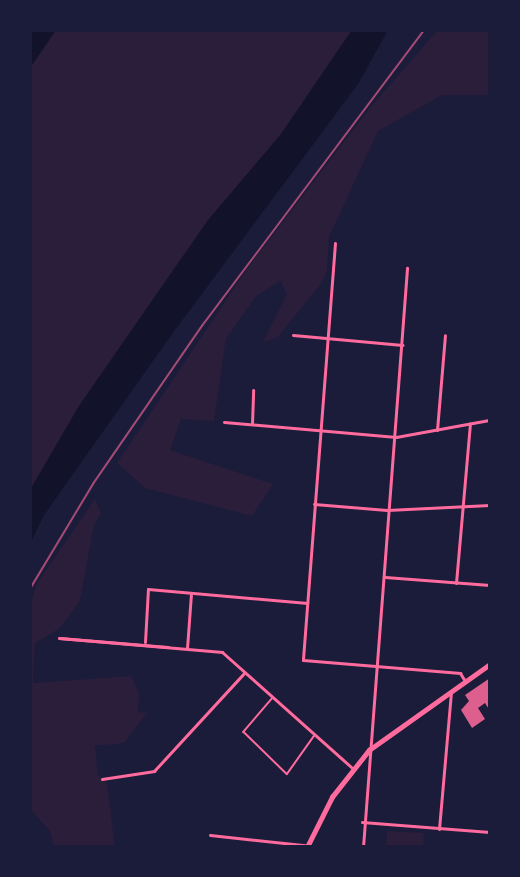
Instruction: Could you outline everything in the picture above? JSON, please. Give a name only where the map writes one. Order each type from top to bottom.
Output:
[{"type":"main road","points":[[308,847],[352,768],[369,750],[490,664]]},
{"type":"street","points":[[335,243],[303,660],[460,673],[465,681]]},
{"type":"street","points":[[363,847],[362,822],[391,508],[407,268]]},
{"type":"street","points":[[293,335],[403,345]]},
{"type":"street","points":[[436,430],[445,335]]},
{"type":"street","points":[[252,424],[253,390]]},
{"type":"street","points":[[224,422],[396,437],[490,420]]},
{"type":"street","points":[[456,583],[466,505],[470,424]]},
{"type":"street","points":[[314,504],[391,508],[490,505]]},
{"type":"street","points":[[385,577],[490,585]]},
{"type":"street","points":[[145,642],[148,589],[307,603]]},
{"type":"street","points":[[187,648],[191,594]]},
{"type":"street","points":[[168,646],[145,642],[58,638],[222,652],[352,768]]},
{"type":"street","points":[[102,779],[154,771],[245,672]]},
{"type":"street","points":[[439,829],[452,690]]},
{"type":"street","points":[[362,822],[490,831]]},
{"type":"street","points":[[210,835],[321,847]]},
{"type":"lane","points":[[274,698],[244,732],[286,774],[315,735]]},
{"type":"shaded area","points":[[30,30],[56,30],[30,68]]},
{"type":"shaded area","points":[[56,30],[352,30],[281,134],[188,249],[79,406],[30,490],[30,68]]},
{"type":"shaded area","points":[[352,30],[388,30],[358,84],[172,334],[44,515],[30,544],[30,490],[79,406],[208,220],[281,134]]},
{"type":"shaded area","points":[[438,30],[490,30],[490,95],[442,95],[378,131],[329,237],[327,272],[320,285],[277,338],[263,342],[287,294],[280,281],[256,296],[226,339],[214,421],[181,419],[170,450],[273,484],[252,516],[145,488],[117,463],[247,269],[369,109]]},
{"type":"shaded area","points":[[95,499],[101,513],[94,525],[80,601],[59,629],[35,643],[33,683],[131,676],[139,693],[138,712],[147,713],[124,743],[95,746],[98,775],[107,783],[115,847],[54,847],[50,831],[30,809],[30,603],[38,582]]},
{"type":"shaded area","points":[[387,831],[424,833],[423,847],[386,847]]},
{"type":"building","points":[[490,678],[490,711],[485,703],[478,708],[485,719],[472,728],[461,710],[469,701],[465,695]]},
{"type":"railway","points":[[30,589],[93,484],[202,326],[424,30]]}]
